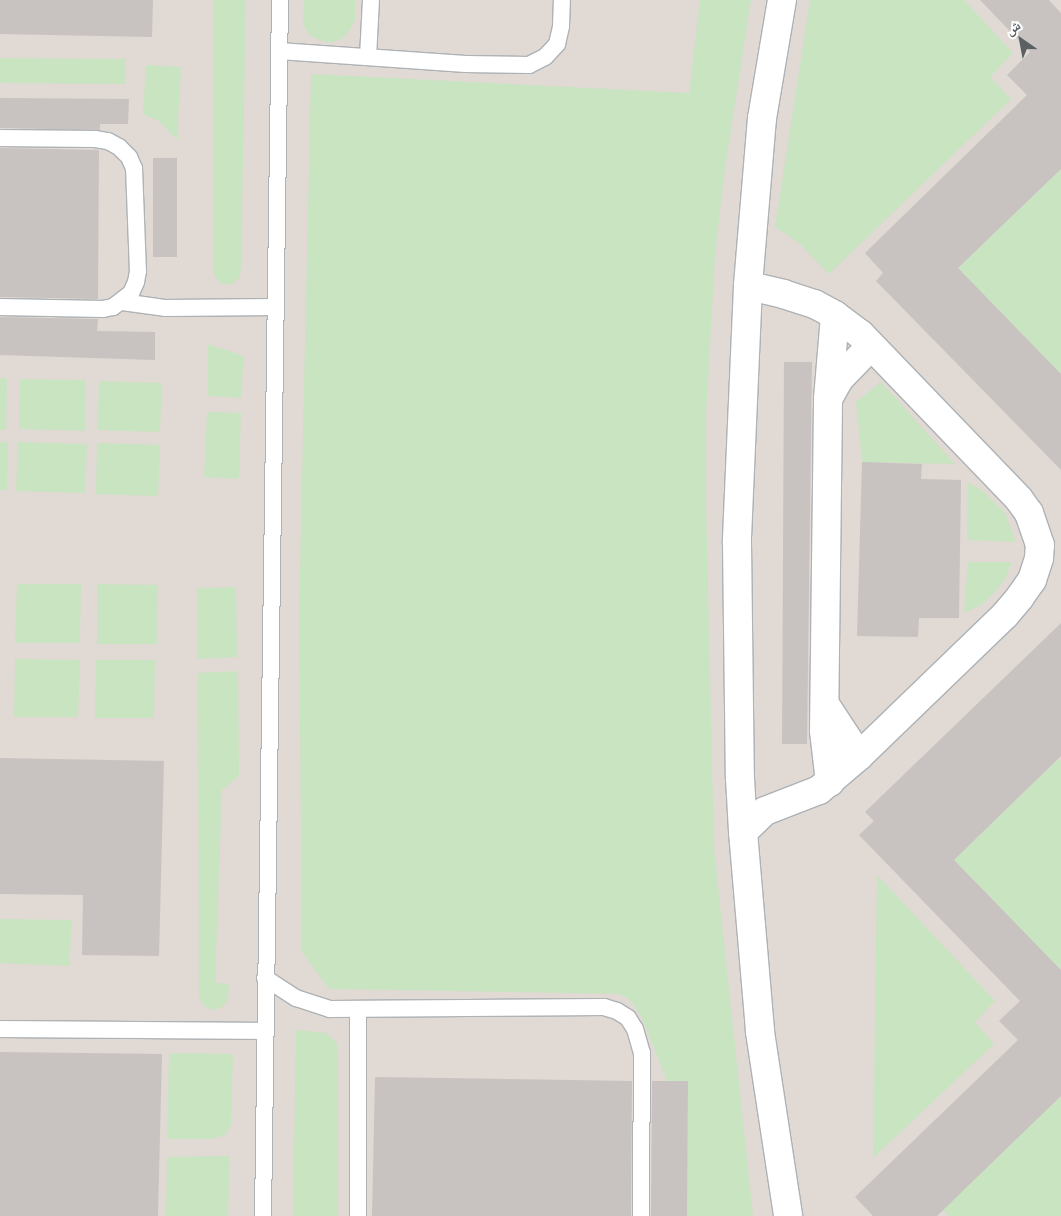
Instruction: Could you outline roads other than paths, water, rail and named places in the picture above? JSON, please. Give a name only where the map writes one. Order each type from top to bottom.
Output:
[{"type":"street","points":[[782,0],[762,118],[748,286],[737,543],[740,778],[743,832],[760,1032],[788,1216]]},
{"type":"street","points":[[743,832],[765,811],[778,804],[806,796],[830,782],[859,756],[1005,614],[1032,580],[1050,552],[1029,513],[1019,499],[860,334],[835,315],[814,304],[784,294],[748,286]]},
{"type":"street","points":[[830,782],[825,748],[828,399],[835,315]]},
{"type":"street","points":[[828,399],[839,379],[870,346]]},
{"type":"street","points":[[826,706],[859,756]]},
{"type":"lane","points":[[263,1216],[280,0]]},
{"type":"lane","points":[[368,57],[370,0]]},
{"type":"lane","points":[[279,52],[466,64],[528,65],[545,57],[557,44],[561,26],[562,0]]},
{"type":"lane","points":[[0,138],[95,139],[108,141],[119,147],[128,157],[134,168],[138,271],[131,293],[122,302],[103,309],[0,307]]},
{"type":"lane","points":[[122,302],[164,308],[276,307]]},
{"type":"lane","points":[[265,978],[283,991],[311,1005],[330,1009],[604,1007],[617,1011],[628,1018],[635,1029],[642,1053],[641,1216]]},
{"type":"lane","points":[[358,1010],[358,1216]]},
{"type":"lane","points":[[0,1029],[266,1031]]}]
